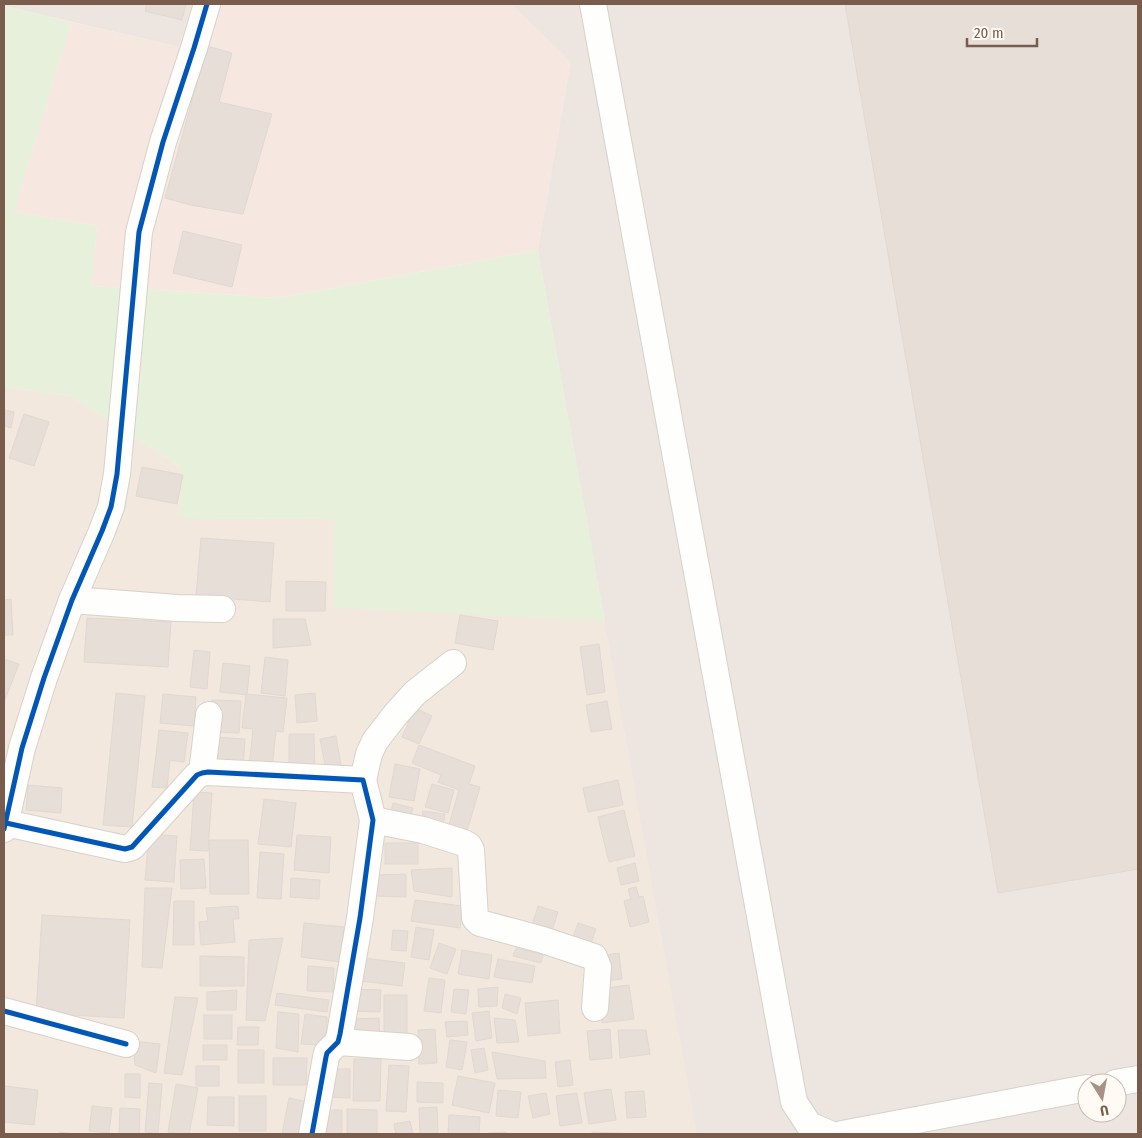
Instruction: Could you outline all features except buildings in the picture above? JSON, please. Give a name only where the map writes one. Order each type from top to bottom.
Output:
[{"type":"street","points":[[207,4],[163,142],[139,232],[117,474],[111,507],[72,600],[44,678],[13,747],[5,826],[129,849],[197,776],[202,773],[363,780]]},
{"type":"street","points":[[593,4],[794,1102],[809,1125],[830,1134]]},
{"type":"street","points":[[72,600],[176,608],[222,609]]},
{"type":"street","points":[[312,1134],[327,1053],[338,1042],[340,1034],[360,918],[373,820],[363,780],[369,754],[375,741],[415,693],[453,663]]},
{"type":"street","points":[[202,773],[209,715]]},
{"type":"street","points":[[373,820],[423,830],[468,846],[470,850],[475,918],[477,921],[480,924],[543,940],[594,958],[598,966],[596,1008]]},
{"type":"street","points":[[4,1011],[126,1044]]},
{"type":"street","points":[[338,1042],[409,1047]]},
{"type":"street","points":[[842,1134],[1077,1090]]},
{"type":"shaded area","points":[[4,4],[192,4],[179,47],[4,6]]},
{"type":"shaded area","points":[[192,4],[512,4],[571,62],[538,250],[279,298],[92,286],[97,226],[14,212],[71,22],[179,47]]},
{"type":"shaded area","points":[[512,4],[1138,4],[1138,1134],[4,1134],[4,387],[71,396],[180,467],[179,518],[335,519],[605,620],[538,250],[571,62]]},
{"type":"shaded area","points":[[512,4],[1138,4],[1138,1134],[697,1134],[538,250],[571,62]]},
{"type":"green space","points":[[4,6],[71,22],[14,212],[97,226],[92,286],[279,298],[538,250],[605,621],[335,608],[334,519],[179,518],[180,467],[71,396],[4,387]]},
{"type":"cycle path","points":[[4,829],[22,748],[44,678],[72,600],[111,507],[117,474],[139,232],[163,142],[207,4]]},
{"type":"cycle path","points":[[6,823],[125,849],[132,847],[197,775],[202,773],[363,780],[373,820],[360,918],[340,1034],[338,1042],[327,1053],[312,1134]]},
{"type":"cycle path","points":[[4,1011],[126,1044]]}]
